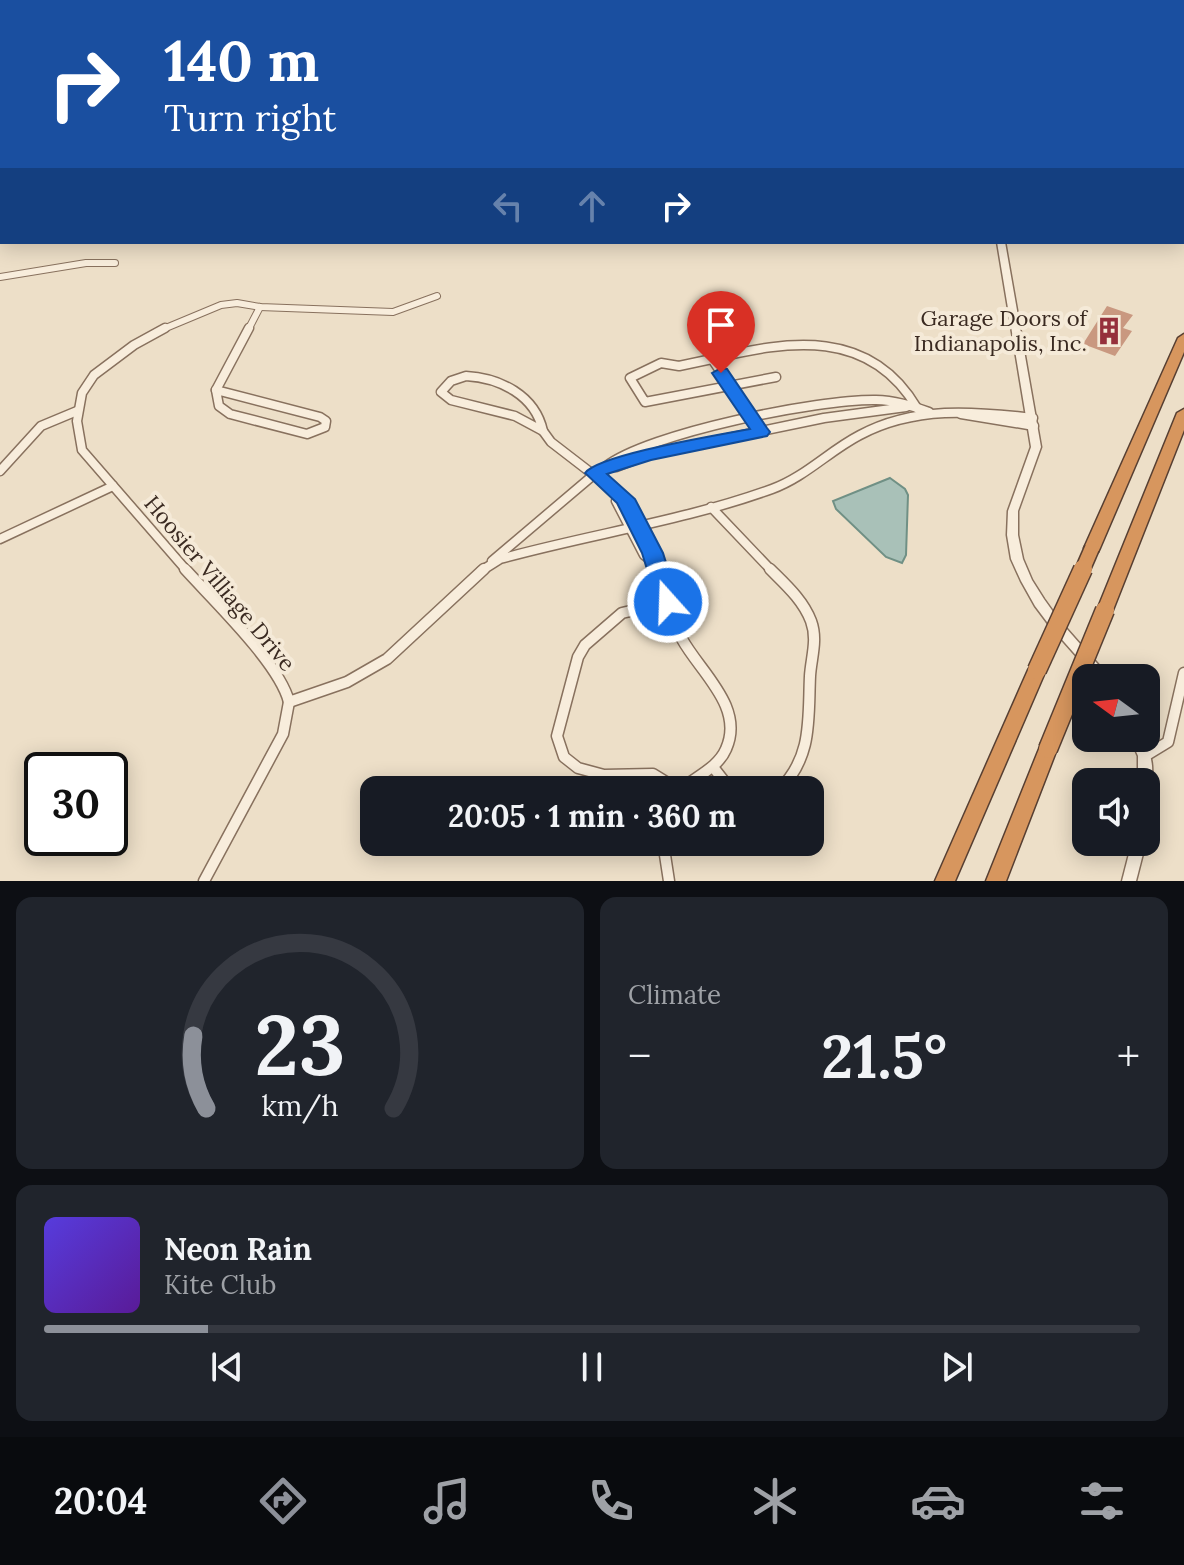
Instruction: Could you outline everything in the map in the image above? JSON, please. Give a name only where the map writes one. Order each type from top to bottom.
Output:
[{"type":"highway","points":[[945,881],[1184,338]]},
{"type":"highway","points":[[996,881],[1184,413]]},
{"type":"street","points":[[1001,244],[1036,447],[1033,465],[1014,506],[1011,527],[1014,552],[1037,597],[1092,664]]},
{"type":"street","points":[[0,277],[86,263],[115,263]]},
{"type":"street","points":[[0,471],[41,426],[77,411],[87,384],[117,353],[221,305],[237,303],[260,307],[393,312],[437,296]]},
{"type":"street","points":[[216,390],[320,417],[326,421],[325,427],[307,434],[230,414],[219,406],[216,390],[260,307]]},
{"type":"street","points":[[776,377],[645,402],[630,378],[661,363],[679,366],[768,345],[814,342],[875,362],[895,376],[917,408]]},
{"type":"street","points":[[712,359],[761,432]]},
{"type":"street","points":[[543,431],[515,416],[451,400],[441,392],[446,384],[460,376],[476,375],[529,400],[538,410],[548,439],[595,473],[619,496],[616,501],[635,527],[644,555],[652,561],[684,641],[725,702],[731,720],[729,743],[713,767],[700,776]]},
{"type":"street","points":[[605,467],[609,459],[647,444],[853,401],[892,400],[930,413]]},
{"type":"street","points":[[488,565],[502,550],[605,467],[616,467],[647,455],[864,411],[906,407]]},
{"type":"street","name":"Hoosier Villiage Drive","points":[[77,411],[82,450],[270,666],[286,689],[289,702],[364,675],[400,648],[488,565],[512,556],[711,507],[792,480],[860,435],[930,413],[952,412],[974,418],[1034,422]]},
{"type":"street","points":[[0,539],[113,486]]},
{"type":"street","points":[[711,507],[803,603],[813,625],[815,657],[810,677],[812,685],[805,750],[798,771],[793,776]]},
{"type":"street","points":[[656,776],[604,775],[578,768],[564,757],[557,736],[578,657],[585,645],[622,613],[668,602]]},
{"type":"street","points":[[1145,756],[1168,742],[1184,673]]},
{"type":"street","points":[[204,881],[283,734],[289,702]]},
{"type":"street","points":[[1143,752],[1145,768]]},
{"type":"street","points":[[713,767],[720,776]]},
{"type":"street","points":[[665,856],[669,881]]},
{"type":"street","points":[[1129,881],[1135,856]]},
{"type":"shaded area","points":[[890,478],[908,495],[906,555],[902,563],[886,557],[836,509],[833,501]]},
{"type":"building","name":"Garage Doors of Indianapolis, Inc.","points":[[1107,306],[1133,315],[1123,328],[1132,331],[1115,356],[1083,344]]},
{"type":"place","name":"Garage Doors of Indianapolis, Inc.","points":[[1109,331]]},
{"type":"route","points":[[668,602],[652,561],[653,553],[625,499],[595,473],[647,455],[761,432],[721,373]]}]
